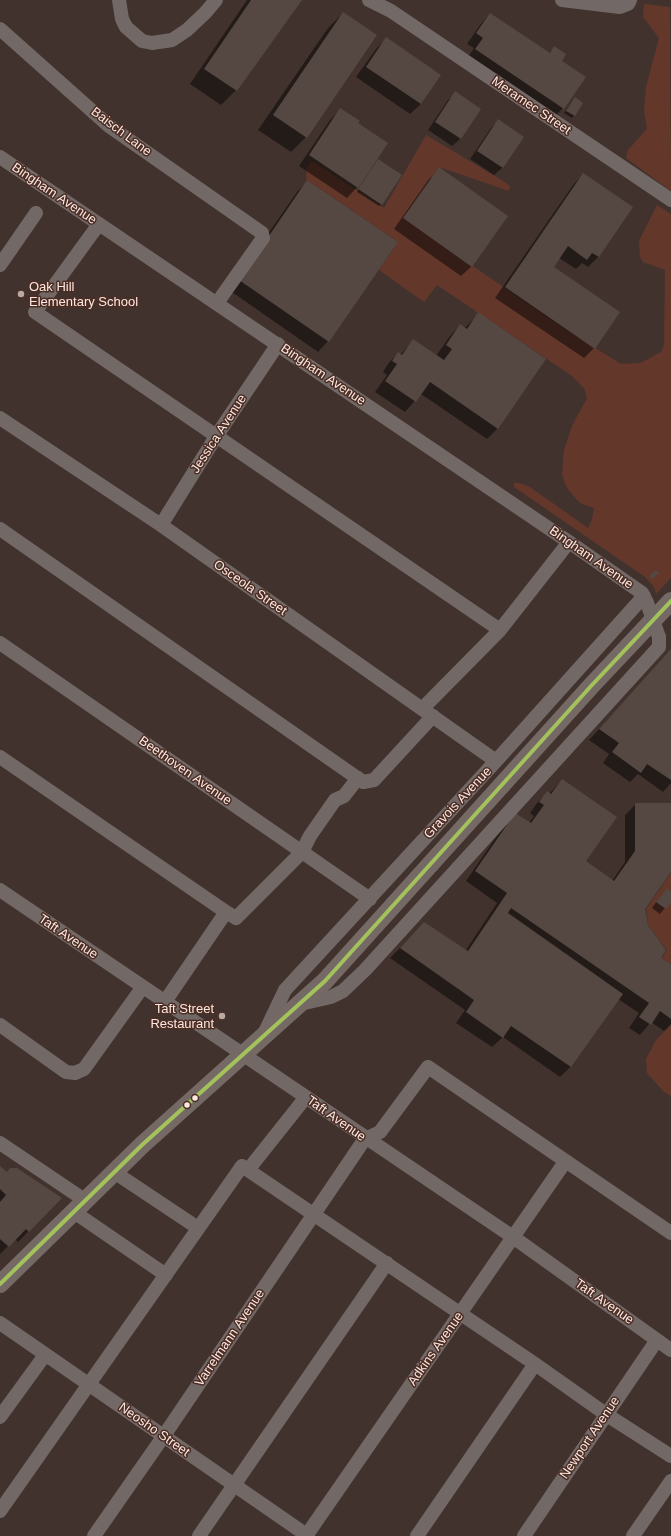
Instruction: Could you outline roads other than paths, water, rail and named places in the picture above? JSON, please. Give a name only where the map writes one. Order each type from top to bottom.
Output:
[{"type":"main road","name":"Gravois Avenue","points":[[0,1284],[114,1172],[242,1053],[325,981],[592,685],[671,601]]},
{"type":"street","points":[[119,0],[122,19],[126,27],[142,41],[152,43],[172,40],[188,30],[205,14],[216,0]]},
{"type":"street","name":"Meramec Street","points":[[369,0],[388,5],[671,200]]},
{"type":"street","points":[[562,0],[620,7],[630,1]]},
{"type":"street","name":"Baisch Lane","points":[[0,29],[109,126],[262,233],[263,238],[217,303]]},
{"type":"street","name":"Bingham Avenue","points":[[1,158],[569,542],[646,599]]},
{"type":"street","points":[[0,265],[36,213]]},
{"type":"street","points":[[99,224],[35,312],[217,435],[500,630]]},
{"type":"street","name":"Jessica Avenue","points":[[161,525],[217,435],[278,344]]},
{"type":"street","name":"Osceola Street","points":[[0,418],[161,525],[496,761]]},
{"type":"street","points":[[0,529],[363,782],[374,780],[427,712],[500,630],[569,542]]},
{"type":"street","name":"Gravois Avenue","points":[[264,1034],[285,990],[646,599],[659,637],[659,647],[365,970],[343,991],[331,997],[300,1004]]},
{"type":"street","name":"Beethoven Avenue","points":[[0,643],[370,899]]},
{"type":"street","points":[[0,757],[236,918],[302,852],[310,836],[335,800],[344,796],[358,778]]},
{"type":"street","name":"Taft Avenue","points":[[0,890],[164,1003],[242,1053],[365,1139],[513,1237],[671,1350]]},
{"type":"street","points":[[164,1003],[226,912]]},
{"type":"street","points":[[0,1026],[66,1072],[74,1073],[84,1069],[142,988]]},
{"type":"street","points":[[365,1139],[380,1132],[428,1067],[671,1233]]},
{"type":"street","points":[[248,1170],[306,1097]]},
{"type":"street","name":"Varrelmann Avenue","points":[[94,1536],[163,1437],[313,1213],[365,1139]]},
{"type":"street","points":[[1,1145],[166,1275]]},
{"type":"street","name":"Adkins Avenue","points":[[307,1536],[565,1162]]},
{"type":"street","points":[[0,1511],[242,1166],[461,1313],[606,1415],[671,1456]]},
{"type":"street","points":[[114,1172],[198,1228]]},
{"type":"street","points":[[199,1536],[387,1263]]},
{"type":"street","name":"Neosho Street","points":[[0,1324],[307,1536]]},
{"type":"street","name":"Newport Avenue","points":[[524,1536],[657,1340]]},
{"type":"street","points":[[0,1417],[45,1355]]},
{"type":"street","points":[[417,1536],[535,1364]]},
{"type":"street","points":[[633,1536],[671,1481]]},
{"type":"place","name":"Oak Hill Elementary School","points":[[21,294]]},
{"type":"place","name":"Taft Street Restaurant","points":[[222,1016]]}]
